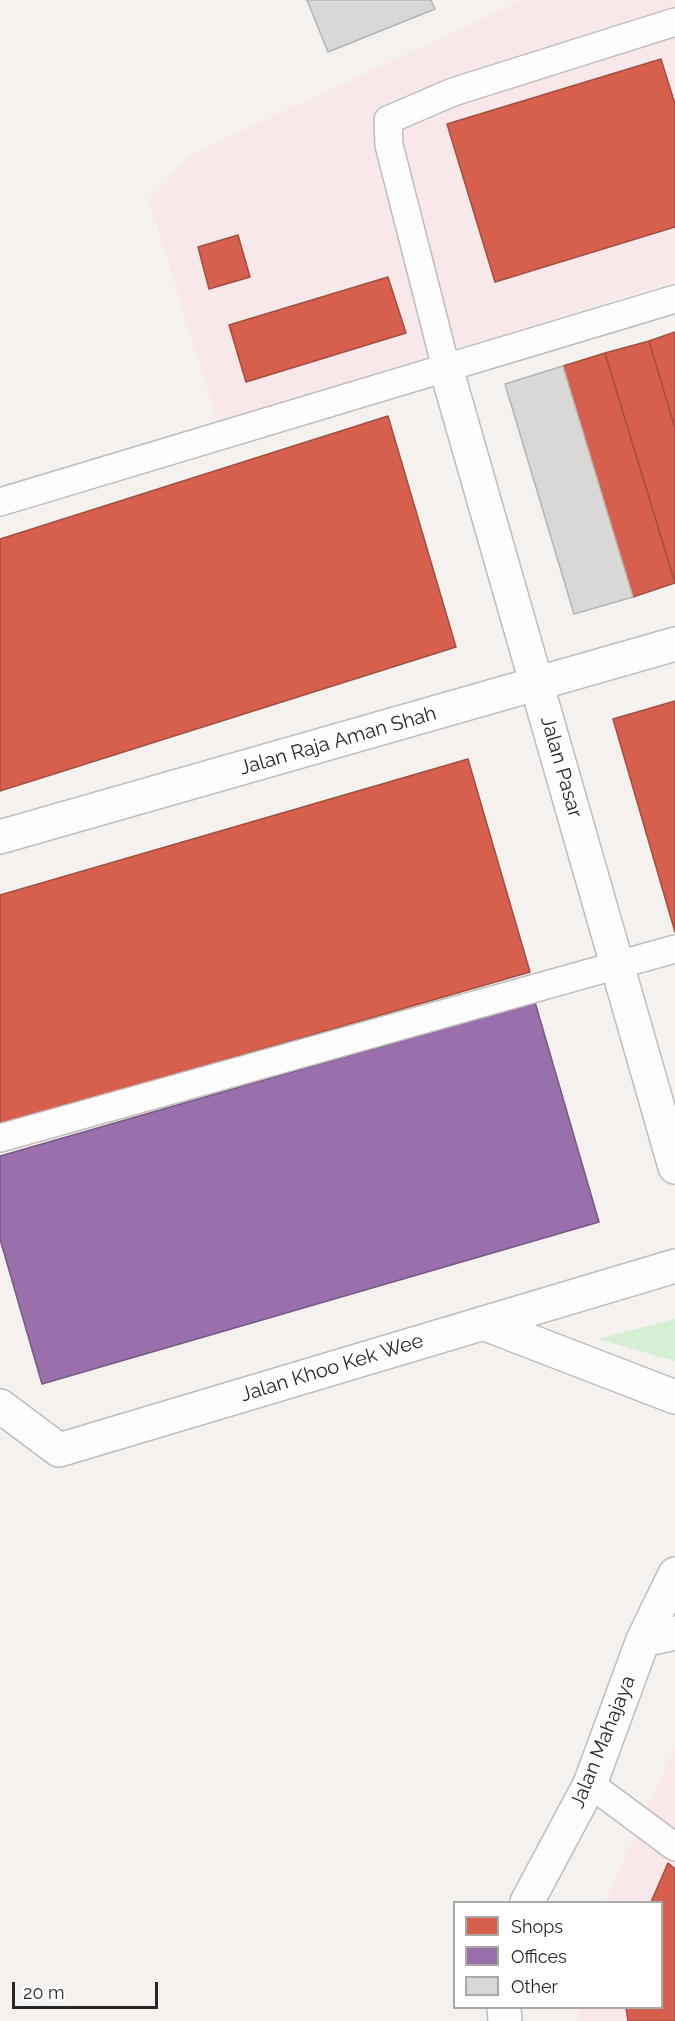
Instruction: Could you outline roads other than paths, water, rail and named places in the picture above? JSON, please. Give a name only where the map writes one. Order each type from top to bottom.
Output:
[{"type":"street","name":"Jalan Pasar","points":[[447,368],[675,1167]]},
{"type":"street","name":"Jalan Raja Aman Shah","points":[[0,837],[675,645]]},
{"type":"street","name":"Jalan Khoo Kek Wee","points":[[0,1406],[59,1450],[675,1266]]},
{"type":"street","points":[[483,1323],[675,1397]]},
{"type":"street","name":"Jalan Mahajaya","points":[[527,1901],[590,1784],[643,1640],[675,1574]]},
{"type":"street","points":[[643,1640],[675,1633]]},
{"type":"lane","points":[[447,368],[388,145],[388,120],[453,92],[675,22]]},
{"type":"lane","points":[[0,502],[675,299]]},
{"type":"lane","points":[[0,1138],[675,949]]},
{"type":"lane","points":[[590,1784],[675,1847]]}]
